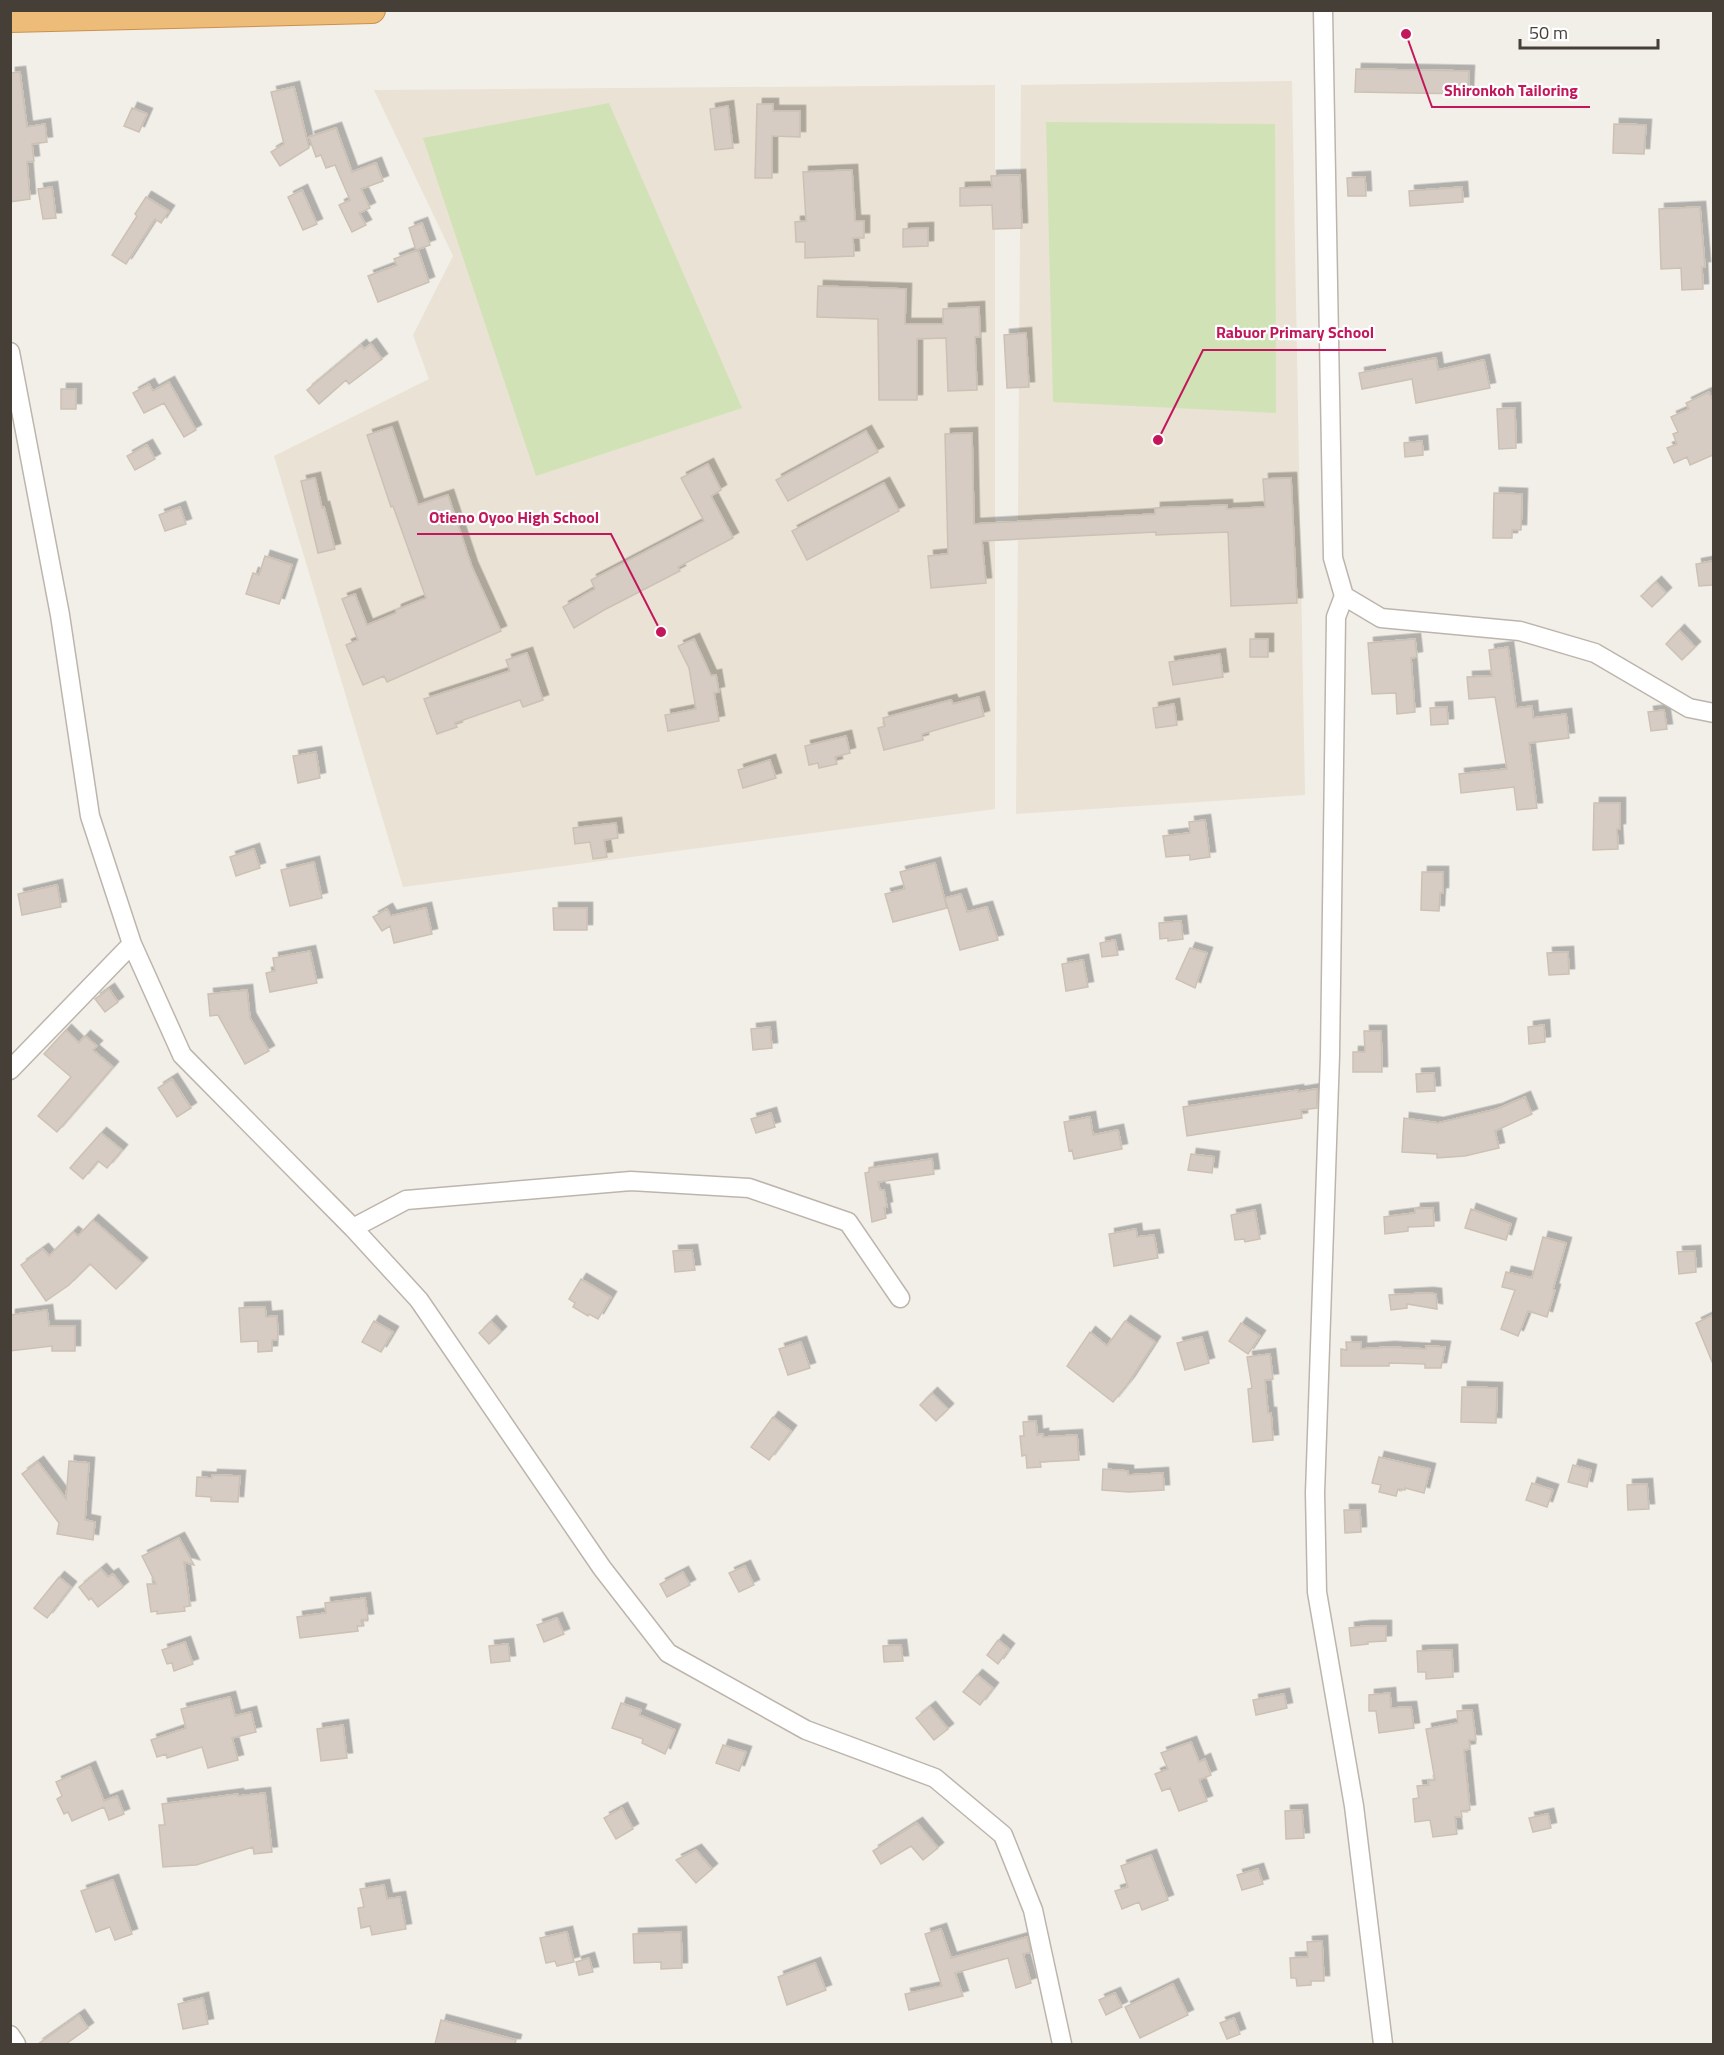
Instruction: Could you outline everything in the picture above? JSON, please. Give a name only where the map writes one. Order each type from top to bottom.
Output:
[{"type":"highway","points":[[10,19],[372,10]]},
{"type":"street","points":[[1323,10],[1333,558],[1344,596],[1336,617],[1330,1055],[1315,1493],[1317,1581],[1354,1806],[1383,2044]]},
{"type":"street","points":[[10,352],[60,615],[90,816],[132,944],[182,1055],[353,1228],[419,1300],[603,1569],[668,1653],[806,1730],[935,1778],[1003,1835],[1033,1910],[1062,2044]]},
{"type":"street","points":[[1344,596],[1381,618],[1520,631],[1595,652],[1689,708],[1713,713]]},
{"type":"street","points":[[10,1070],[132,944]]},
{"type":"street","points":[[353,1228],[406,1200],[631,1181],[749,1188],[848,1222],[900,1299]]},
{"type":"street","points":[[10,2035],[16,2044]]},
{"type":"shaded area","points":[[1292,81],[1305,795],[1016,814],[1021,85]]},
{"type":"shaded area","points":[[995,85],[995,809],[403,887],[274,456],[429,379],[413,335],[453,256],[374,90]]},
{"type":"green space","points":[[609,103],[742,408],[536,476],[423,138]]},
{"type":"green space","points":[[1046,122],[1275,124],[1276,413],[1053,402]]},
{"type":"building","points":[[1356,69],[1469,71],[1468,94],[1355,92]]},
{"type":"building","points":[[20,72],[27,127],[45,124],[47,142],[32,144],[34,161],[27,162],[30,199],[10,202],[10,73]]},
{"type":"building","points":[[294,87],[309,148],[280,166],[271,152],[284,144],[271,92]]},
{"type":"building","points":[[757,104],[773,104],[773,111],[800,111],[800,137],[772,136],[772,178],[755,178]]},
{"type":"building","points":[[728,106],[733,148],[715,150],[710,109]]},
{"type":"building","points":[[132,108],[147,114],[139,132],[124,126]]},
{"type":"building","points":[[1614,124],[1646,125],[1644,154],[1613,153]]},
{"type":"building","points":[[336,128],[352,172],[376,163],[383,181],[361,189],[370,208],[359,213],[366,225],[352,232],[339,205],[350,200],[335,165],[326,168],[321,155],[316,157],[309,137]]},
{"type":"building","points":[[852,170],[855,221],[864,221],[864,238],[853,238],[854,256],[805,258],[805,242],[796,242],[795,222],[806,221],[803,172]]},
{"type":"building","points":[[1020,175],[1022,228],[993,229],[992,205],[960,206],[960,188],[992,187],[991,176]]},
{"type":"building","points":[[1365,177],[1366,196],[1348,196],[1347,178]]},
{"type":"building","points":[[52,187],[56,218],[43,219],[38,189]]},
{"type":"building","points":[[1462,187],[1463,202],[1410,206],[1409,191]]},
{"type":"building","points":[[302,190],[317,224],[303,230],[288,197]]},
{"type":"building","points":[[146,197],[169,211],[161,223],[155,219],[126,264],[112,255],[137,216],[135,214]]},
{"type":"building","points":[[1700,207],[1705,267],[1702,267],[1703,289],[1682,290],[1681,268],[1661,269],[1659,209]]},
{"type":"building","points":[[422,223],[430,245],[416,250],[409,228]]},
{"type":"building","points":[[928,228],[928,246],[903,247],[903,229]]},
{"type":"building","points":[[418,250],[429,282],[378,302],[368,276],[397,265],[394,259]]},
{"type":"building","points":[[818,286],[906,289],[905,324],[943,324],[943,309],[979,307],[980,337],[975,337],[977,390],[948,391],[946,338],[917,339],[917,400],[879,400],[878,319],[817,317]]},
{"type":"building","points":[[1026,333],[1029,387],[1007,388],[1004,335]]},
{"type":"building","points":[[371,344],[382,359],[349,384],[346,380],[319,404],[307,390],[361,345],[364,349]]},
{"type":"building","points":[[1436,358],[1438,370],[1484,360],[1490,388],[1416,403],[1412,379],[1362,389],[1359,373]]},
{"type":"building","points":[[169,382],[196,430],[184,437],[164,403],[144,413],[133,393],[149,384],[153,391]]},
{"type":"building","points":[[61,389],[76,389],[76,409],[61,409]]},
{"type":"building","points":[[1709,392],[1713,402],[1713,455],[1690,465],[1687,457],[1674,463],[1667,448],[1677,444],[1673,434],[1678,432],[1671,417],[1689,409],[1686,403]]},
{"type":"building","points":[[1515,408],[1516,448],[1499,449],[1497,409]]},
{"type":"building","points":[[392,427],[418,505],[448,495],[472,567],[501,631],[387,682],[384,676],[363,685],[346,645],[358,640],[342,599],[355,594],[367,625],[426,598],[393,506],[391,507],[367,435]]},
{"type":"building","points":[[866,431],[878,452],[788,501],[776,480]]},
{"type":"building","points":[[972,433],[974,524],[1155,514],[1155,508],[1227,505],[1227,509],[1265,507],[1263,479],[1291,478],[1297,603],[1231,606],[1228,532],[1156,535],[1156,532],[982,541],[986,583],[931,588],[928,556],[948,554],[945,434]]},
{"type":"building","points":[[1422,441],[1423,455],[1405,457],[1404,443]]},
{"type":"building","points":[[147,445],[155,459],[135,470],[127,456]]},
{"type":"building","points":[[708,464],[721,490],[711,496],[733,538],[678,567],[680,571],[574,628],[563,607],[595,589],[591,580],[704,521],[681,478]]},
{"type":"building","points":[[315,478],[335,549],[318,553],[301,481]]},
{"type":"building","points":[[884,483],[899,511],[807,560],[792,531]]},
{"type":"building","points":[[1494,493],[1522,494],[1521,530],[1512,530],[1512,538],[1493,538]]},
{"type":"building","points":[[180,507],[186,524],[165,531],[159,515]]},
{"type":"building","points":[[265,556],[292,565],[279,604],[246,594],[253,573],[259,575]]},
{"type":"building","points":[[1713,561],[1713,585],[1699,586],[1696,564]]},
{"type":"building","points":[[1656,582],[1666,593],[1652,607],[1641,596]]},
{"type":"building","points":[[1679,630],[1695,647],[1682,660],[1666,644]]},
{"type":"building","points":[[694,639],[711,676],[716,675],[719,692],[714,693],[719,721],[668,731],[665,715],[696,709],[689,668],[678,646]]},
{"type":"building","points":[[1250,639],[1268,639],[1268,657],[1250,657]]},
{"type":"building","points":[[1415,639],[1417,657],[1411,658],[1415,712],[1397,714],[1396,693],[1372,694],[1368,643]]},
{"type":"building","points":[[1508,647],[1516,708],[1532,706],[1533,718],[1566,714],[1569,738],[1529,743],[1537,808],[1517,810],[1514,787],[1461,793],[1459,774],[1507,769],[1495,697],[1469,699],[1467,677],[1492,676],[1489,650]]},
{"type":"building","points":[[527,653],[543,700],[523,707],[520,700],[455,723],[457,727],[437,734],[424,699],[510,671],[506,660]]},
{"type":"building","points":[[1220,654],[1223,677],[1173,685],[1169,662]]},
{"type":"building","points":[[979,697],[984,716],[922,734],[923,740],[884,750],[878,728],[885,726],[883,718],[951,700],[953,704]]},
{"type":"building","points":[[1174,704],[1177,725],[1156,728],[1153,708]]},
{"type":"building","points":[[1447,707],[1448,724],[1431,725],[1430,708]]},
{"type":"building","points":[[1664,710],[1667,729],[1651,731],[1648,712]]},
{"type":"building","points":[[846,736],[850,753],[835,757],[837,764],[819,768],[818,763],[809,765],[805,746]]},
{"type":"building","points":[[316,752],[320,778],[298,783],[293,756]]},
{"type":"building","points":[[770,760],[776,778],[743,788],[738,770]]},
{"type":"building","points":[[1594,803],[1620,803],[1620,829],[1617,829],[1618,849],[1593,850]]},
{"type":"building","points":[[1205,820],[1210,857],[1190,860],[1190,855],[1166,857],[1163,836],[1190,833],[1189,822]]},
{"type":"building","points":[[616,823],[618,838],[604,840],[607,857],[593,859],[590,842],[575,844],[573,828]]},
{"type":"building","points":[[254,849],[260,868],[236,876],[230,857]]},
{"type":"building","points":[[314,862],[322,898],[290,906],[281,870]]},
{"type":"building","points":[[935,863],[947,908],[893,922],[885,894],[905,889],[900,872]]},
{"type":"building","points":[[1422,872],[1443,872],[1443,893],[1440,893],[1439,911],[1421,910]]},
{"type":"building","points":[[57,885],[61,907],[22,915],[18,894]]},
{"type":"building","points":[[961,894],[967,912],[987,907],[998,940],[960,950],[945,898]]},
{"type":"building","points":[[426,908],[432,934],[394,943],[390,926],[382,931],[373,917],[387,909],[391,916]]},
{"type":"building","points":[[553,908],[587,908],[587,930],[554,930]]},
{"type":"building","points":[[1181,921],[1183,939],[1168,941],[1168,938],[1160,939],[1159,923]]},
{"type":"building","points":[[1115,940],[1118,955],[1102,957],[1100,943]]},
{"type":"building","points":[[1190,948],[1207,953],[1195,988],[1176,979]]},
{"type":"building","points":[[310,951],[317,983],[270,992],[266,973],[275,971],[273,958]]},
{"type":"building","points":[[1568,952],[1569,974],[1549,975],[1547,953]]},
{"type":"building","points":[[1083,960],[1088,987],[1066,991],[1062,964]]},
{"type":"building","points":[[109,989],[118,1002],[105,1012],[95,999]]},
{"type":"building","points":[[247,990],[250,1018],[269,1051],[245,1064],[218,1015],[210,1016],[208,994]]},
{"type":"building","points":[[1544,1025],[1545,1042],[1529,1044],[1528,1027]]},
{"type":"building","points":[[770,1027],[772,1048],[753,1050],[751,1029]]},
{"type":"building","points":[[66,1030],[79,1043],[85,1036],[97,1046],[93,1050],[113,1067],[57,1132],[38,1116],[71,1077],[44,1054]]},
{"type":"building","points":[[1364,1031],[1381,1031],[1382,1072],[1353,1072],[1353,1052],[1365,1052]]},
{"type":"building","points":[[1434,1073],[1435,1091],[1417,1092],[1416,1074]]},
{"type":"building","points":[[172,1079],[191,1108],[177,1117],[158,1088]]},
{"type":"building","points":[[1317,1089],[1317,1108],[1301,1110],[1302,1118],[1187,1136],[1183,1107]]},
{"type":"building","points":[[1525,1097],[1532,1114],[1495,1131],[1499,1148],[1465,1156],[1437,1158],[1437,1154],[1402,1152],[1404,1118],[1438,1123],[1497,1109]]},
{"type":"building","points":[[771,1113],[775,1127],[756,1133],[751,1119]]},
{"type":"building","points":[[1090,1117],[1093,1135],[1118,1130],[1122,1149],[1074,1159],[1072,1150],[1069,1151],[1064,1122]]},
{"type":"building","points":[[101,1133],[122,1150],[107,1168],[98,1161],[83,1179],[70,1168]]},
{"type":"building","points":[[1191,1154],[1214,1157],[1212,1173],[1188,1170]]},
{"type":"building","points":[[932,1159],[934,1174],[878,1182],[880,1190],[884,1190],[886,1218],[872,1222],[865,1173],[869,1172],[869,1168]]},
{"type":"building","points":[[1433,1208],[1434,1226],[1408,1227],[1408,1231],[1385,1234],[1384,1217],[1415,1213],[1415,1209]]},
{"type":"building","points":[[1471,1209],[1511,1224],[1506,1240],[1465,1228]]},
{"type":"building","points":[[1255,1210],[1260,1239],[1245,1242],[1244,1239],[1235,1240],[1231,1215]]},
{"type":"building","points":[[93,1220],[142,1263],[116,1289],[90,1264],[69,1285],[46,1301],[21,1265],[43,1249],[49,1256],[73,1232],[78,1236]]},
{"type":"building","points":[[1136,1229],[1137,1237],[1154,1235],[1158,1258],[1114,1266],[1109,1234]]},
{"type":"building","points":[[1543,1237],[1566,1243],[1553,1289],[1555,1290],[1547,1317],[1528,1311],[1518,1336],[1501,1329],[1515,1290],[1502,1287],[1506,1272],[1532,1278]]},
{"type":"building","points":[[692,1250],[695,1270],[675,1272],[673,1251]]},
{"type":"building","points":[[1695,1251],[1696,1272],[1679,1274],[1677,1252]]},
{"type":"building","points":[[581,1279],[611,1297],[598,1319],[573,1307],[575,1303],[569,1299]]},
{"type":"building","points":[[1436,1294],[1437,1309],[1407,1304],[1407,1308],[1391,1310],[1389,1295]]},
{"type":"building","points":[[265,1307],[266,1317],[277,1316],[278,1340],[272,1340],[272,1351],[258,1352],[258,1341],[241,1342],[239,1308]]},
{"type":"building","points":[[47,1310],[49,1326],[75,1326],[75,1351],[52,1351],[52,1346],[10,1351],[10,1315]]},
{"type":"building","points":[[1713,1315],[1713,1364],[1696,1323]]},
{"type":"building","points":[[374,1321],[393,1332],[381,1352],[362,1342]]},
{"type":"building","points":[[491,1321],[501,1332],[489,1344],[479,1333]]},
{"type":"building","points":[[1125,1321],[1155,1342],[1113,1402],[1067,1366],[1090,1332],[1107,1346]]},
{"type":"building","points":[[1241,1323],[1260,1336],[1248,1354],[1229,1341]]},
{"type":"building","points":[[1202,1337],[1209,1363],[1185,1370],[1177,1343]]},
{"type":"building","points":[[801,1342],[810,1368],[788,1375],[779,1349]]},
{"type":"building","points":[[1346,1342],[1361,1342],[1361,1349],[1445,1347],[1441,1368],[1425,1368],[1425,1364],[1389,1363],[1389,1366],[1341,1366],[1341,1349],[1347,1350]]},
{"type":"building","points":[[1270,1354],[1273,1379],[1265,1380],[1273,1440],[1253,1442],[1248,1389],[1252,1388],[1247,1357]]},
{"type":"building","points":[[1462,1387],[1497,1388],[1496,1423],[1461,1422]]},
{"type":"building","points":[[932,1393],[948,1409],[936,1421],[920,1405]]},
{"type":"building","points":[[773,1417],[791,1431],[769,1460],[751,1447]]},
{"type":"building","points":[[1036,1421],[1037,1435],[1043,1434],[1043,1437],[1077,1435],[1079,1460],[1040,1462],[1041,1467],[1027,1468],[1026,1455],[1022,1456],[1020,1436],[1024,1436],[1023,1422]]},
{"type":"building","points":[[1379,1457],[1430,1469],[1424,1493],[1405,1488],[1405,1490],[1398,1489],[1396,1496],[1379,1492],[1381,1485],[1372,1483]]},
{"type":"building","points":[[69,1461],[89,1463],[85,1520],[95,1522],[93,1540],[57,1534],[59,1523],[22,1474],[38,1462],[66,1499]]},
{"type":"building","points":[[1573,1465],[1591,1470],[1587,1487],[1568,1482]]},
{"type":"building","points":[[1103,1469],[1128,1471],[1128,1475],[1163,1473],[1164,1490],[1129,1492],[1102,1490]]},
{"type":"building","points":[[212,1475],[240,1476],[238,1502],[211,1501],[211,1497],[196,1496],[197,1477],[212,1478]]},
{"type":"building","points":[[1532,1483],[1553,1490],[1547,1507],[1526,1500]]},
{"type":"building","points":[[1647,1484],[1649,1509],[1628,1510],[1627,1485]]},
{"type":"building","points":[[1344,1510],[1360,1510],[1361,1532],[1345,1533]]},
{"type":"building","points":[[179,1538],[194,1565],[184,1562],[190,1606],[184,1607],[185,1611],[157,1614],[157,1611],[151,1612],[147,1584],[156,1584],[142,1556]]},
{"type":"building","points":[[745,1566],[754,1585],[739,1592],[729,1573]]},
{"type":"building","points":[[101,1569],[108,1577],[113,1574],[123,1587],[98,1607],[79,1587]]},
{"type":"building","points":[[683,1572],[690,1585],[667,1597],[660,1584]]},
{"type":"building","points":[[59,1577],[71,1587],[47,1618],[34,1608]]},
{"type":"building","points":[[365,1598],[368,1619],[361,1620],[362,1626],[357,1626],[358,1631],[300,1638],[297,1617],[326,1613],[325,1603]]},
{"type":"building","points":[[557,1618],[564,1634],[544,1642],[537,1625]]},
{"type":"building","points":[[1386,1626],[1386,1641],[1351,1646],[1349,1628]]},
{"type":"building","points":[[998,1640],[1009,1649],[998,1664],[987,1655]]},
{"type":"building","points":[[185,1642],[193,1664],[174,1671],[172,1663],[167,1664],[162,1650]]},
{"type":"building","points":[[508,1644],[510,1661],[491,1663],[489,1646]]},
{"type":"building","points":[[901,1645],[903,1661],[884,1662],[883,1646]]},
{"type":"building","points":[[1452,1650],[1453,1677],[1426,1679],[1426,1672],[1418,1672],[1417,1651]]},
{"type":"building","points":[[977,1675],[993,1688],[980,1705],[963,1692]]},
{"type":"building","points":[[1390,1693],[1391,1708],[1411,1707],[1414,1728],[1379,1733],[1376,1711],[1369,1711],[1369,1695]]},
{"type":"building","points":[[1284,1694],[1287,1708],[1256,1715],[1253,1700]]},
{"type":"building","points":[[230,1697],[235,1716],[251,1712],[256,1732],[232,1738],[238,1760],[208,1768],[202,1747],[167,1758],[166,1754],[157,1757],[151,1740],[186,1728],[181,1709]]},
{"type":"building","points":[[621,1703],[641,1710],[639,1715],[675,1730],[665,1754],[642,1743],[643,1739],[612,1728]]},
{"type":"building","points":[[930,1707],[948,1729],[934,1740],[916,1718]]},
{"type":"building","points":[[1472,1710],[1476,1740],[1469,1740],[1470,1749],[1464,1750],[1470,1810],[1461,1811],[1462,1817],[1455,1817],[1457,1834],[1433,1837],[1430,1820],[1415,1822],[1413,1799],[1419,1798],[1417,1786],[1429,1785],[1428,1781],[1435,1780],[1426,1729],[1458,1723],[1457,1711]]},
{"type":"building","points":[[343,1725],[347,1758],[321,1761],[317,1729]]},
{"type":"building","points":[[1191,1742],[1199,1762],[1205,1759],[1211,1775],[1199,1780],[1207,1801],[1179,1811],[1170,1788],[1162,1791],[1155,1774],[1168,1769],[1161,1753]]},
{"type":"building","points":[[723,1745],[746,1752],[739,1771],[716,1763]]},
{"type":"building","points":[[90,1767],[104,1801],[117,1796],[124,1814],[109,1820],[104,1807],[72,1821],[68,1812],[64,1814],[57,1799],[62,1796],[56,1782]]},
{"type":"building","points":[[265,1793],[272,1852],[254,1854],[253,1847],[196,1865],[163,1867],[159,1825],[165,1825],[162,1804],[238,1794],[238,1796]]},
{"type":"building","points":[[622,1808],[633,1829],[616,1839],[604,1818]]},
{"type":"building","points":[[1302,1810],[1304,1838],[1286,1839],[1285,1811]]},
{"type":"building","points":[[1548,1814],[1551,1828],[1533,1832],[1529,1818]]},
{"type":"building","points":[[917,1823],[938,1848],[923,1860],[911,1846],[881,1864],[873,1851]]},
{"type":"building","points":[[696,1850],[712,1869],[696,1883],[676,1860]]},
{"type":"building","points":[[1151,1855],[1168,1900],[1142,1910],[1139,1902],[1122,1909],[1115,1891],[1128,1887],[1121,1866]]},
{"type":"building","points":[[1258,1869],[1263,1884],[1242,1890],[1237,1875]]},
{"type":"building","points":[[113,1880],[132,1934],[115,1940],[110,1927],[96,1932],[81,1891]]},
{"type":"building","points":[[384,1885],[387,1899],[400,1897],[406,1929],[372,1935],[370,1926],[361,1928],[358,1908],[364,1907],[360,1889]]},
{"type":"building","points":[[941,1929],[951,1958],[1027,1937],[1031,1952],[1023,1954],[1031,1983],[1016,1988],[1008,1958],[955,1973],[963,1996],[909,2010],[905,1994],[942,1986],[925,1934]]},
{"type":"building","points":[[567,1932],[574,1962],[557,1966],[555,1961],[546,1963],[540,1938]]},
{"type":"building","points":[[681,1932],[682,1968],[661,1969],[661,1962],[634,1963],[633,1934]]},
{"type":"building","points":[[1322,1941],[1324,1981],[1311,1981],[1311,1985],[1297,1986],[1296,1978],[1291,1978],[1290,1958],[1308,1957],[1307,1942]]},
{"type":"building","points":[[589,1958],[593,1972],[579,1975],[576,1962]]},
{"type":"building","points":[[815,1963],[826,1990],[787,2005],[778,1977]]},
{"type":"building","points":[[1173,1984],[1188,2015],[1140,2038],[1125,2007]]},
{"type":"building","points":[[1115,1993],[1122,2007],[1106,2015],[1099,2000]]},
{"type":"building","points":[[203,1998],[208,2024],[183,2029],[178,2004]]},
{"type":"building","points":[[79,2015],[88,2028],[66,2044],[38,2044]]},
{"type":"building","points":[[1234,2018],[1240,2034],[1227,2039],[1220,2023]]},
{"type":"building","points":[[441,2020],[516,2040],[515,2044],[435,2044]]},
{"type":"place","name":"Shironkoh Tailoring","points":[[1406,34]]},
{"type":"place","name":"Rabuor Primary School","points":[[1158,440]]},
{"type":"place","name":"Otieno Oyoo High School","points":[[661,632]]}]
